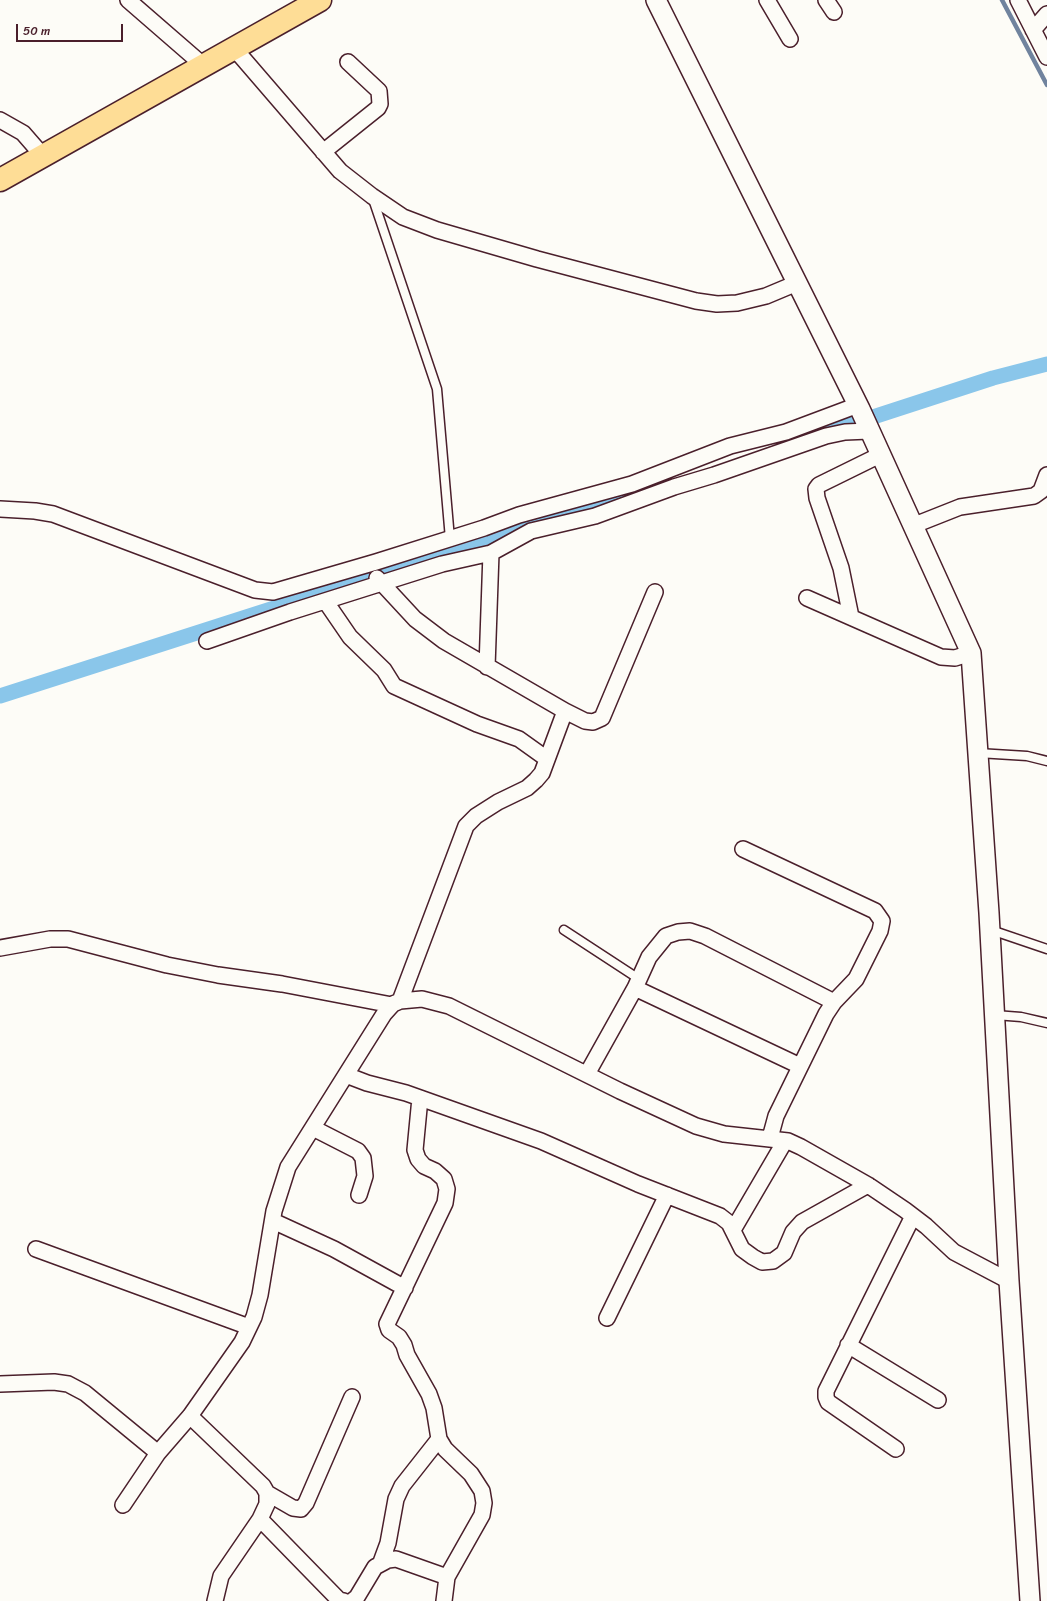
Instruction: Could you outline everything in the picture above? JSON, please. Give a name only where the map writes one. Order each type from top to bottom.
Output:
[{"type":"main road","points":[[0,180],[320,0]]},
{"type":"street","points":[[128,0],[204,66]]},
{"type":"street","points":[[656,0],[863,417],[971,653],[990,930],[1009,1281],[1030,1601]]},
{"type":"street","points":[[767,0],[790,39]]},
{"type":"street","points":[[1018,0],[1047,57]]},
{"type":"street","points":[[1033,30],[1047,14]]},
{"type":"street","points":[[234,48],[340,170],[372,196],[403,216],[437,230],[544,261],[696,301],[717,304],[737,302],[766,296],[797,283]]},
{"type":"street","points":[[323,152],[378,108],[380,104],[379,91],[348,62]]},
{"type":"street","points":[[0,120],[23,133],[43,156]]},
{"type":"street","points":[[207,641],[290,612],[326,602],[376,575],[450,539],[519,515],[632,484],[730,446],[786,432],[863,417]]},
{"type":"street","points":[[0,509],[35,511],[53,514],[263,592],[442,564],[491,553],[531,531],[595,516],[674,487],[714,475],[826,436],[845,432],[863,417]]},
{"type":"street","points":[[851,617],[841,568],[817,498],[816,488],[819,485],[880,455]]},
{"type":"street","points":[[912,526],[960,507],[1034,496],[1041,491],[1047,475]]},
{"type":"street","points":[[487,667],[491,553]]},
{"type":"street","points":[[376,575],[415,619],[444,641],[565,711],[585,721],[592,722],[602,718],[655,592]]},
{"type":"street","points":[[807,598],[941,656],[955,658],[971,653]]},
{"type":"street","points":[[326,602],[350,637],[384,670],[394,686],[477,724],[518,739],[547,759]]},
{"type":"street","points":[[123,1505],[158,1453],[190,1416],[242,1342],[254,1317],[260,1295],[278,1193],[288,1167],[384,1014],[396,1003],[466,826],[476,816],[498,802],[527,788],[542,773],[565,711]]},
{"type":"street","points":[[742,849],[875,911],[882,921],[880,931],[856,979],[834,1002],[826,1014],[776,1116],[770,1138]]},
{"type":"street","points":[[587,1074],[637,983],[649,957],[666,936],[678,932],[690,931],[705,936],[834,1002]]},
{"type":"street","points":[[0,948],[50,939],[68,939],[182,968],[218,975],[396,1003],[422,999],[449,1006],[696,1126],[724,1134],[770,1138],[785,1141],[801,1147],[868,1185],[913,1216],[954,1252],[1009,1281]]},
{"type":"street","points":[[637,983],[800,1066]]},
{"type":"street","points":[[346,1075],[420,1098],[541,1141],[638,1184],[720,1216],[729,1223],[742,1249],[762,1262],[773,1261],[784,1253],[792,1232],[802,1222],[868,1185]]},
{"type":"street","points":[[420,1098],[415,1142],[416,1154],[424,1166],[435,1171],[444,1179],[447,1189],[445,1203],[405,1288],[386,1324],[389,1330],[399,1337],[404,1344],[407,1355],[429,1394],[434,1408],[439,1439],[445,1449],[471,1474],[482,1491],[484,1504],[482,1515],[447,1577],[444,1601]]},
{"type":"street","points":[[313,1128],[358,1151],[363,1158],[365,1176],[359,1194]]},
{"type":"street","points":[[733,1230],[785,1141]]},
{"type":"street","points":[[607,1318],[667,1196]]},
{"type":"street","points":[[896,1449],[828,1402],[826,1397],[827,1386],[913,1216]]},
{"type":"street","points":[[273,1221],[334,1249],[405,1288]]},
{"type":"street","points":[[36,1249],[249,1327]]},
{"type":"street","points":[[848,1345],[938,1400]]},
{"type":"street","points":[[0,1384],[54,1382],[68,1384],[85,1393],[158,1453]]},
{"type":"street","points":[[267,1493],[293,1508],[301,1509],[306,1503],[352,1397]]},
{"type":"street","points":[[190,1416],[263,1486],[267,1493],[267,1504],[260,1519],[221,1576],[215,1601]]},
{"type":"street","points":[[381,1562],[388,1543],[396,1499],[402,1486],[439,1439]]},
{"type":"street","points":[[260,1519],[339,1600],[344,1601]]},
{"type":"street","points":[[352,1601],[357,1597],[375,1567],[381,1562],[396,1559],[447,1577]]},
{"type":"lane","points":[[372,196],[437,389],[450,539]]},
{"type":"lane","points":[[978,753],[1027,756],[1047,761]]},
{"type":"lane","points":[[564,930],[637,983]]},
{"type":"lane","points":[[990,930],[1047,949]]},
{"type":"lane","points":[[995,1015],[1021,1017],[1047,1024]]},
{"type":"waterway","points":[[1002,0],[1047,85]]},
{"type":"waterway","points":[[830,431],[993,378],[1047,364]]},
{"type":"waterway","points":[[0,696],[664,483]]}]
